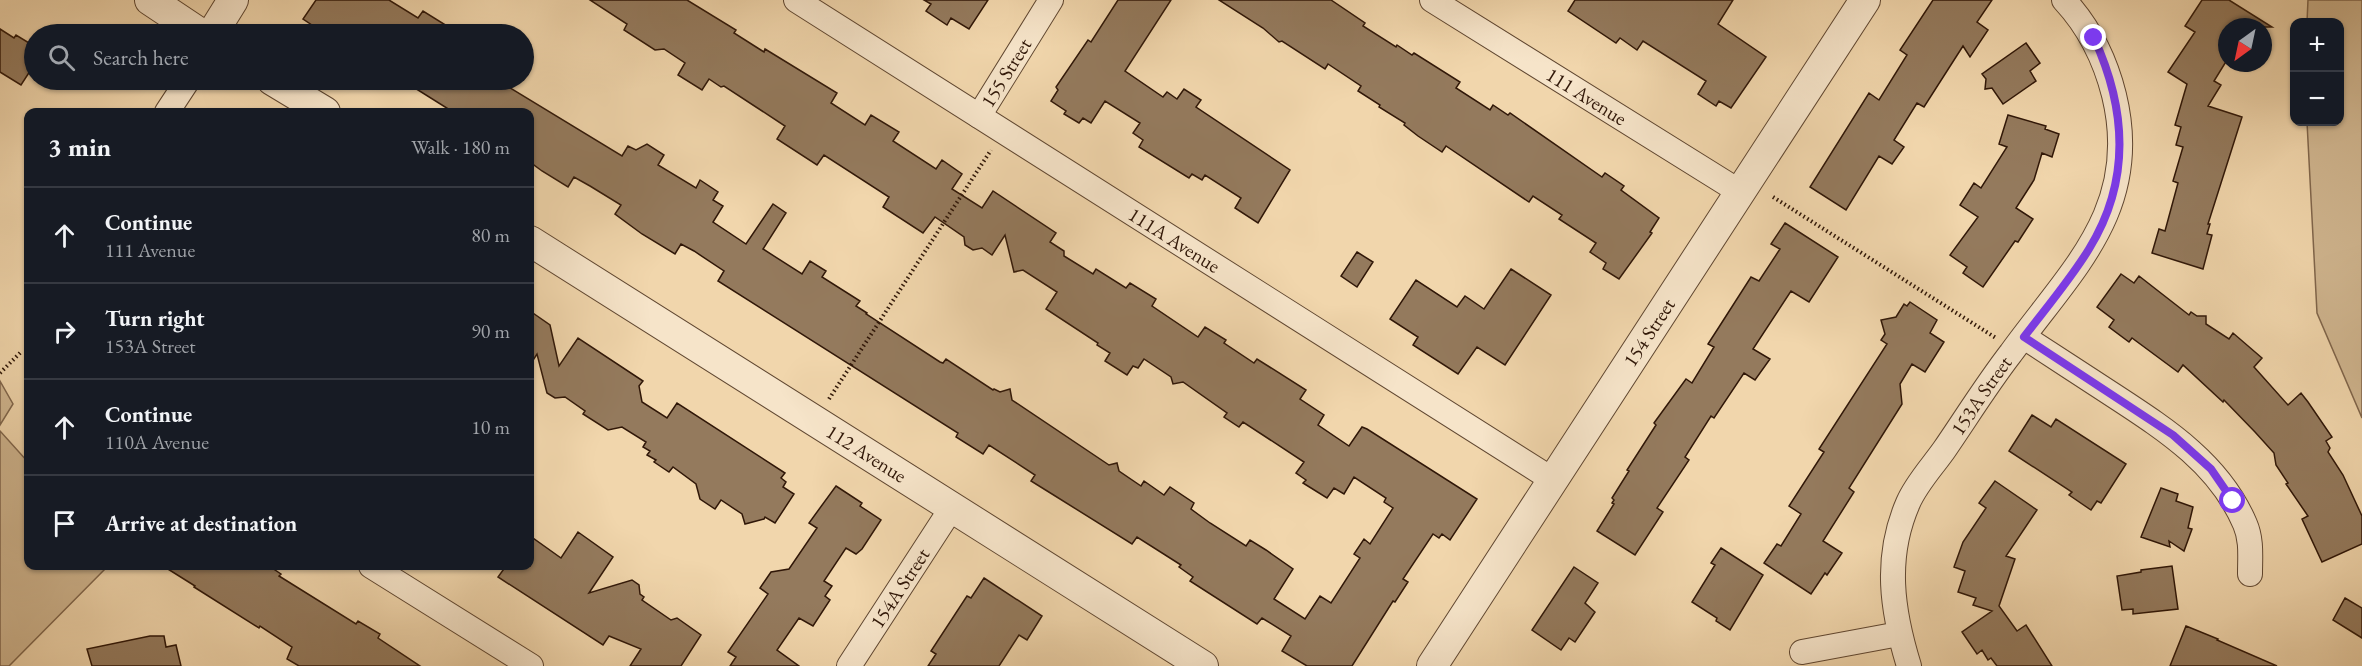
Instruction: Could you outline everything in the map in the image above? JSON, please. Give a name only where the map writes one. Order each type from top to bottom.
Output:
[{"type":"street","points":[[150,0],[186,24]]},
{"type":"street","points":[[218,24],[233,0]]},
{"type":"street","name":"111A Avenue","points":[[796,0],[1553,480]]},
{"type":"street","name":"155 Street","points":[[979,116],[1051,0]]},
{"type":"street","name":"111 Avenue","points":[[1432,0],[1740,192]]},
{"type":"street","name":"154 Street","points":[[1432,666],[1865,0]]},
{"type":"street","name":"153A Street","points":[[1899,634],[1893,606],[1892,567],[1898,534],[1909,501],[2011,351],[2013,339],[2076,270],[2091,247],[2110,204],[2117,176],[2120,129],[2107,67],[2077,4]]},
{"type":"street","points":[[170,108],[181,90]]},
{"type":"street","points":[[289,90],[318,108]]},
{"type":"street","name":"112 Avenue","points":[[534,244],[951,509],[1203,666]]},
{"type":"street","points":[[2013,339],[2173,435],[2211,469],[2246,525],[2250,541],[2250,574]]},
{"type":"street","name":"154A Street","points":[[849,666],[951,509]]},
{"type":"street","points":[[376,570],[531,666]]},
{"type":"street","points":[[1802,652],[1899,634],[1909,666]]},
{"type":"path","points":[[829,399],[994,146]]},
{"type":"path","points":[[1773,197],[2013,339]]},
{"type":"path","points":[[0,373],[22,351]]},
{"type":"shaded area","points":[[2308,0],[2362,0],[2362,418],[2317,313],[2307,126],[2344,126],[2344,18],[2307,18]]},
{"type":"shaded area","points":[[0,381],[13,404],[0,425]]},
{"type":"shaded area","points":[[0,431],[24,458],[24,570],[104,570],[9,666],[0,666]]},
{"type":"building","points":[[316,0],[389,0],[418,18],[423,11],[444,24],[310,24],[303,19]]},
{"type":"building","points":[[590,0],[687,0],[736,30],[734,33],[764,52],[765,49],[837,93],[831,103],[865,125],[871,115],[899,132],[893,141],[936,169],[942,160],[962,174],[952,189],[982,208],[993,191],[1056,233],[1050,242],[1064,251],[1064,256],[1093,274],[1096,269],[1126,288],[1130,283],[1156,299],[1152,306],[1198,337],[1205,327],[1226,340],[1224,343],[1254,363],[1257,359],[1306,390],[1300,399],[1324,415],[1318,425],[1349,446],[1362,427],[1367,429],[1477,499],[1450,540],[1442,534],[1439,538],[1433,534],[1403,579],[1408,582],[1395,602],[1393,601],[1352,666],[1307,666],[1282,651],[1291,636],[1262,618],[1257,624],[1190,581],[1193,577],[1179,567],[1181,565],[1137,537],[1132,544],[1031,481],[1035,475],[989,445],[983,454],[956,437],[958,433],[718,281],[724,271],[694,251],[681,244],[675,254],[642,234],[615,214],[621,205],[574,177],[568,187],[542,171],[534,165],[534,108],[447,108],[418,90],[513,90],[622,156],[628,146],[636,150],[647,144],[664,155],[658,165],[696,188],[700,180],[718,192],[713,200],[723,206],[713,222],[746,244],[773,204],[786,213],[763,249],[802,274],[810,261],[826,271],[822,277],[860,301],[856,306],[866,314],[940,362],[943,363],[946,359],[993,390],[1000,392],[1010,389],[1012,400],[1109,465],[1117,463],[1119,471],[1141,486],[1144,481],[1164,495],[1170,487],[1194,503],[1191,509],[1210,523],[1246,546],[1250,540],[1266,550],[1293,569],[1274,599],[1305,619],[1320,596],[1331,603],[1360,558],[1354,554],[1364,539],[1370,544],[1393,508],[1384,502],[1386,498],[1354,477],[1344,494],[1334,488],[1327,498],[1303,483],[1306,480],[1296,473],[1304,462],[1243,422],[1239,427],[1224,417],[1227,413],[1183,382],[1173,384],[1171,377],[1144,359],[1138,368],[1133,366],[1127,375],[1105,361],[1110,353],[1097,345],[1098,343],[1046,309],[1057,292],[1023,270],[1014,272],[1005,235],[992,255],[982,248],[973,250],[965,245],[964,237],[935,217],[923,233],[883,207],[889,197],[824,155],[817,165],[777,139],[785,126],[724,86],[721,87],[709,79],[702,90],[678,75],[685,63],[664,49],[655,50],[624,30],[627,24]]},
{"type":"building","points":[[924,0],[988,0],[969,29],[951,18],[947,25],[926,11],[931,4]]},
{"type":"building","points":[[1118,0],[1171,0],[1125,71],[1163,97],[1167,92],[1177,99],[1184,89],[1201,100],[1196,107],[1290,170],[1258,223],[1235,208],[1241,198],[1205,175],[1202,180],[1192,174],[1189,178],[1139,147],[1143,140],[1133,133],[1140,123],[1105,101],[1091,123],[1083,118],[1079,123],[1064,114],[1066,111],[1051,101],[1058,90],[1056,87],[1088,40],[1091,42]]},
{"type":"building","points":[[1219,0],[1331,0],[1365,23],[1363,26],[1396,47],[1397,45],[1412,55],[1414,53],[1460,82],[1456,88],[1490,110],[1493,105],[1508,115],[1510,113],[1602,177],[1605,173],[1624,186],[1621,190],[1659,218],[1650,232],[1652,233],[1619,279],[1603,269],[1606,263],[1590,252],[1596,243],[1559,219],[1562,215],[1533,196],[1529,202],[1446,146],[1442,152],[1358,91],[1361,86],[1328,64],[1325,69],[1282,41],[1279,42],[1263,28]]},
{"type":"building","points":[[1575,0],[1733,0],[1718,24],[1766,57],[1731,108],[1719,101],[1716,106],[1698,94],[1706,81],[1643,41],[1637,50],[1620,38],[1616,43],[1568,11]]},
{"type":"building","points":[[1933,0],[1992,0],[1977,22],[1988,30],[1970,57],[1963,46],[1924,107],[1917,103],[1894,140],[1904,147],[1892,164],[1879,156],[1846,210],[1810,187],[1869,93],[1879,100],[1907,55],[1900,50]]},
{"type":"building","points":[[2202,0],[2229,0],[2258,18],[2218,18],[2220,72],[2214,81],[2221,85],[2208,106],[2242,117],[2208,224],[2210,224],[2207,234],[2212,235],[2203,269],[2152,253],[2159,229],[2165,231],[2178,183],[2173,181],[2183,147],[2176,145],[2181,127],[2175,125],[2187,84],[2168,72],[2195,32],[2185,26]]},
{"type":"building","points":[[0,29],[14,38],[16,35],[24,40],[24,80],[21,85],[0,72]]},
{"type":"building","points":[[2026,43],[2040,63],[2030,71],[2036,81],[2003,104],[1992,88],[1985,89],[1986,79],[1982,74]]},
{"type":"building","points":[[2008,115],[2046,126],[2045,129],[2059,134],[2052,157],[2042,153],[2034,180],[2016,208],[2033,219],[1983,287],[1963,273],[1967,267],[1950,255],[1978,217],[1960,205],[1974,183],[1981,188],[2007,147],[1999,144]]},
{"type":"building","points":[[1785,223],[1838,257],[1809,302],[1791,291],[1753,349],[1770,359],[1755,380],[1744,373],[1714,418],[1711,416],[1685,457],[1689,460],[1657,508],[1663,512],[1635,555],[1597,531],[1614,504],[1612,498],[1629,471],[1627,470],[1656,425],[1654,423],[1686,379],[1692,383],[1714,347],[1708,344],[1751,277],[1759,281],[1780,249],[1771,244]]},
{"type":"building","points":[[1357,252],[1373,262],[1357,287],[1341,276]]},
{"type":"building","points":[[1511,269],[1551,295],[1505,365],[1477,347],[1458,374],[1413,345],[1418,337],[1390,319],[1416,280],[1457,307],[1465,296],[1484,309]]},
{"type":"building","points":[[2121,274],[2134,283],[2139,276],[2189,315],[2191,312],[2197,316],[2206,316],[2206,324],[2229,339],[2233,333],[2262,358],[2254,367],[2288,405],[2301,393],[2332,437],[2326,441],[2330,448],[2328,452],[2343,475],[2362,516],[2362,544],[2322,562],[2302,519],[2308,516],[2286,484],[2288,483],[2276,465],[2274,453],[2255,432],[2224,400],[2223,402],[2183,365],[2178,372],[2132,338],[2129,342],[2109,327],[2114,320],[2097,307]]},
{"type":"building","points":[[1910,302],[1937,320],[1930,333],[1944,342],[1925,372],[1912,364],[1900,384],[1902,404],[1849,488],[1854,492],[1823,541],[1842,553],[1811,594],[1764,563],[1777,544],[1781,546],[1801,514],[1789,506],[1824,452],[1819,449],[1887,344],[1881,340],[1885,334],[1881,320],[1896,317],[1904,304],[1907,306]]},
{"type":"building","points":[[534,314],[550,325],[559,366],[578,338],[643,381],[639,386],[642,402],[667,418],[677,403],[785,473],[781,478],[786,482],[783,487],[794,494],[775,523],[765,517],[745,524],[742,514],[721,500],[715,509],[700,499],[696,484],[673,467],[669,472],[654,462],[656,460],[647,455],[650,451],[643,447],[646,442],[622,427],[608,430],[583,414],[585,411],[565,397],[555,398],[547,393],[537,354],[534,359]]},
{"type":"building","points":[[2032,415],[2051,427],[2056,419],[2126,464],[2101,503],[2097,501],[2091,510],[2069,495],[2072,492],[2009,451]]},
{"type":"building","points":[[1995,481],[2037,510],[2006,556],[2015,559],[1999,606],[2017,631],[2026,625],[2052,666],[1997,666],[1991,658],[1988,660],[1982,650],[1977,654],[1962,632],[1992,611],[1973,605],[1976,598],[1958,592],[1965,571],[1954,567],[1963,542],[1986,508],[1979,503]]},
{"type":"building","points":[[836,486],[862,503],[860,506],[881,520],[862,549],[856,554],[846,548],[824,581],[832,586],[825,596],[830,600],[813,626],[799,618],[777,650],[799,666],[730,666],[736,657],[728,652],[768,594],[760,588],[771,572],[789,569],[817,528],[809,523]]},
{"type":"building","points":[[2161,488],[2178,494],[2176,501],[2193,507],[2188,528],[2192,529],[2184,551],[2169,541],[2170,547],[2141,537]]},
{"type":"building","points":[[578,532],[613,557],[589,593],[632,580],[639,585],[640,594],[644,597],[642,600],[671,620],[677,618],[701,635],[681,666],[630,666],[641,649],[609,636],[603,645],[498,577],[503,570],[534,570],[534,539],[561,558]]},
{"type":"building","points":[[1721,548],[1763,575],[1730,630],[1716,621],[1717,618],[1692,602],[1715,565],[1711,563]]},
{"type":"building","points":[[2172,566],[2178,609],[2133,614],[2133,609],[2122,610],[2117,576]]},
{"type":"building","points":[[1574,567],[1598,583],[1585,603],[1595,612],[1575,642],[1569,638],[1561,650],[1532,630]]},
{"type":"building","points":[[169,570],[275,570],[281,574],[279,576],[356,624],[358,621],[380,634],[378,638],[420,666],[299,666],[287,659],[292,647]]},
{"type":"building","points":[[984,578],[1042,616],[1027,640],[1019,635],[999,666],[928,666],[936,654],[931,651],[967,596],[971,598]]},
{"type":"building","points":[[2345,598],[2362,608],[2362,638],[2333,620]]},
{"type":"building","points":[[2186,626],[2218,639],[2277,666],[2170,666]]},
{"type":"building","points":[[150,636],[164,636],[166,647],[176,645],[181,666],[92,666],[87,649]]},
{"type":"route","points":[[2094,38],[2107,67],[2120,129],[2117,176],[2110,204],[2091,247],[2024,337],[2173,435],[2211,469],[2233,501]]}]
